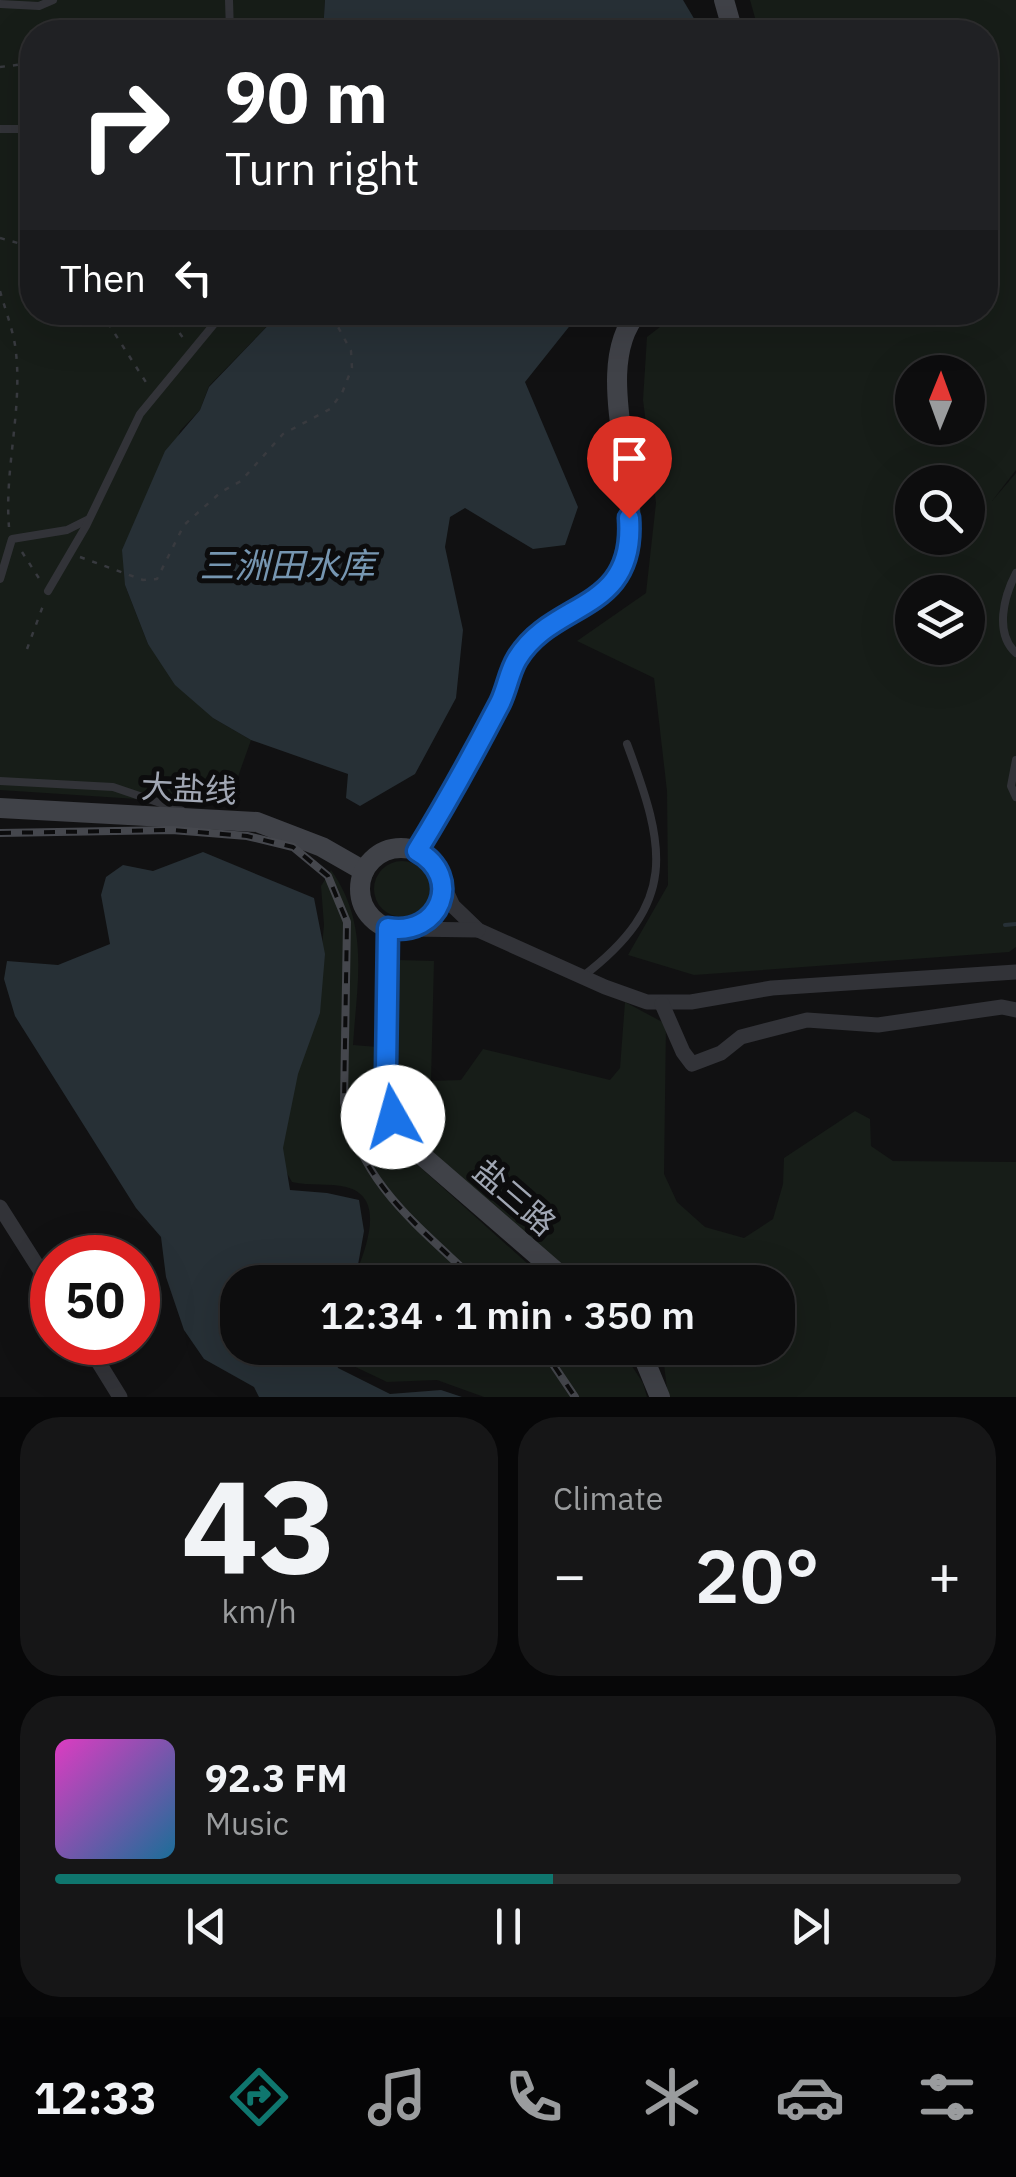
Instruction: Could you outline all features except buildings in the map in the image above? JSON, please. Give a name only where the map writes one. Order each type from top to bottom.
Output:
[{"type":"main road","points":[[417,851],[487,728],[516,660],[536,636],[596,599],[624,563],[630,539],[618,408],[620,342],[630,325]]},
{"type":"main road","name":"大盐线","points":[[0,808],[204,818],[272,826],[364,870]]},
{"type":"main road","points":[[386,850],[417,851],[433,863],[442,882],[436,911],[409,929],[388,928],[365,909],[360,890],[364,870],[386,850]]},
{"type":"main road","name":"盐三路","points":[[388,928],[387,1087],[400,1132],[548,1265]]},
{"type":"main road","points":[[648,1365],[660,1397]]},
{"type":"street","points":[[442,882],[453,906],[478,930],[628,996],[662,1004],[772,988],[1016,972]]},
{"type":"street","points":[[409,929],[478,930]]},
{"type":"street","points":[[662,1004],[692,1064],[741,1038],[807,1020],[878,1025],[1002,1007],[1016,1010]]},
{"type":"street","points":[[0,1207],[30,1254]]},
{"type":"street","points":[[100,1365],[120,1397]]},
{"type":"lane","points":[[0,4],[39,6],[53,0]]},
{"type":"lane","points":[[48,591],[140,414],[213,325]]},
{"type":"lane","points":[[0,579],[12,538],[67,530],[89,518]]},
{"type":"lane","points":[[1016,573],[1004,602],[1009,647],[1016,654]]},
{"type":"lane","points":[[582,977],[631,934],[650,901],[656,854],[650,812],[626,744]]},
{"type":"lane","points":[[1016,760],[1011,786],[1016,796]]},
{"type":"lane","points":[[0,781],[113,786],[204,818]]},
{"type":"path","points":[[0,292],[15,346],[16,398],[6,492],[12,538],[48,591],[27,649]]},
{"type":"path","points":[[109,325],[155,396]]},
{"type":"path","points":[[174,325],[192,350]]},
{"type":"path","points":[[70,552],[98,566],[144,580],[157,580],[184,524],[220,492],[241,481],[283,434],[330,409],[342,393],[352,368],[351,351],[337,325]]},
{"type":"shaded area","points":[[0,0],[325,0],[324,20],[20,20],[20,325],[268,325],[209,386],[200,410],[180,431],[125,585],[148,644],[213,718],[251,740],[228,805],[0,790]]},
{"type":"shaded area","points":[[750,0],[1016,0],[1016,470],[992,501],[1016,473],[1016,947],[1009,952],[694,975],[628,955],[668,885],[667,791],[654,678],[577,641],[646,593],[656,503],[643,400],[647,337],[662,325],[998,325],[998,20],[756,20]]},
{"type":"shaded area","points":[[402,861],[422,869],[430,889],[422,909],[402,917],[382,909],[374,889],[382,869]]},
{"type":"shaded area","points":[[331,870],[351,912],[358,954],[353,1045],[378,1047],[381,1101],[393,1137],[401,1150],[529,1265],[359,1265],[369,1229],[367,1203],[359,1193],[346,1187],[292,1182],[280,1161],[283,1128],[317,998],[324,925],[321,886]]},
{"type":"shaded area","points":[[397,960],[434,961],[431,1081],[461,1080],[483,1049],[610,1080],[620,1068],[625,1002],[666,1024],[664,1174],[677,1202],[705,1227],[744,1238],[773,1219],[783,1184],[784,1158],[855,1111],[870,1119],[871,1146],[893,1161],[1016,1162],[1016,1397],[668,1397],[664,1365],[795,1365],[795,1265],[554,1265],[454,1179],[410,1131],[402,1105]]},
{"type":"shaded area","points":[[351,1365],[631,1365],[647,1397],[484,1397],[437,1380],[387,1382]]},
{"type":"water","points":[[325,0],[683,0],[695,20],[324,20]]},
{"type":"water","name":"三洲田水库","points":[[268,325],[570,325],[525,382],[578,507],[565,545],[533,549],[465,508],[450,517],[445,547],[463,630],[456,698],[415,774],[360,806],[346,798],[348,774],[251,740],[213,718],[175,685],[148,644],[125,585],[122,550],[165,451],[200,410],[209,387]]},
{"type":"water","points":[[203,852],[314,898],[325,954],[320,1013],[298,1074],[283,1148],[290,1190],[359,1200],[364,1231],[358,1265],[220,1265],[220,1365],[337,1365],[390,1394],[441,1390],[462,1397],[259,1397],[254,1387],[204,1359],[184,1330],[166,1277],[160,1235],[136,1208],[15,1016],[4,979],[7,961],[58,965],[110,944],[101,895],[106,877],[123,865],[153,871]]},
{"type":"waterway","points":[[1005,925],[1016,924]]},
{"type":"railway","points":[[0,833],[172,830],[247,836],[293,847],[328,876],[347,922],[344,1103],[353,1132],[364,1158],[396,1203],[459,1265]]},
{"type":"railway","points":[[553,1365],[575,1397]]},
{"type":"route","points":[[393,1117],[386,1070],[388,928],[420,925],[436,911],[442,892],[433,863],[417,851],[487,728],[516,660],[536,636],[596,599],[614,580],[624,563],[630,539],[629,518]]}]
